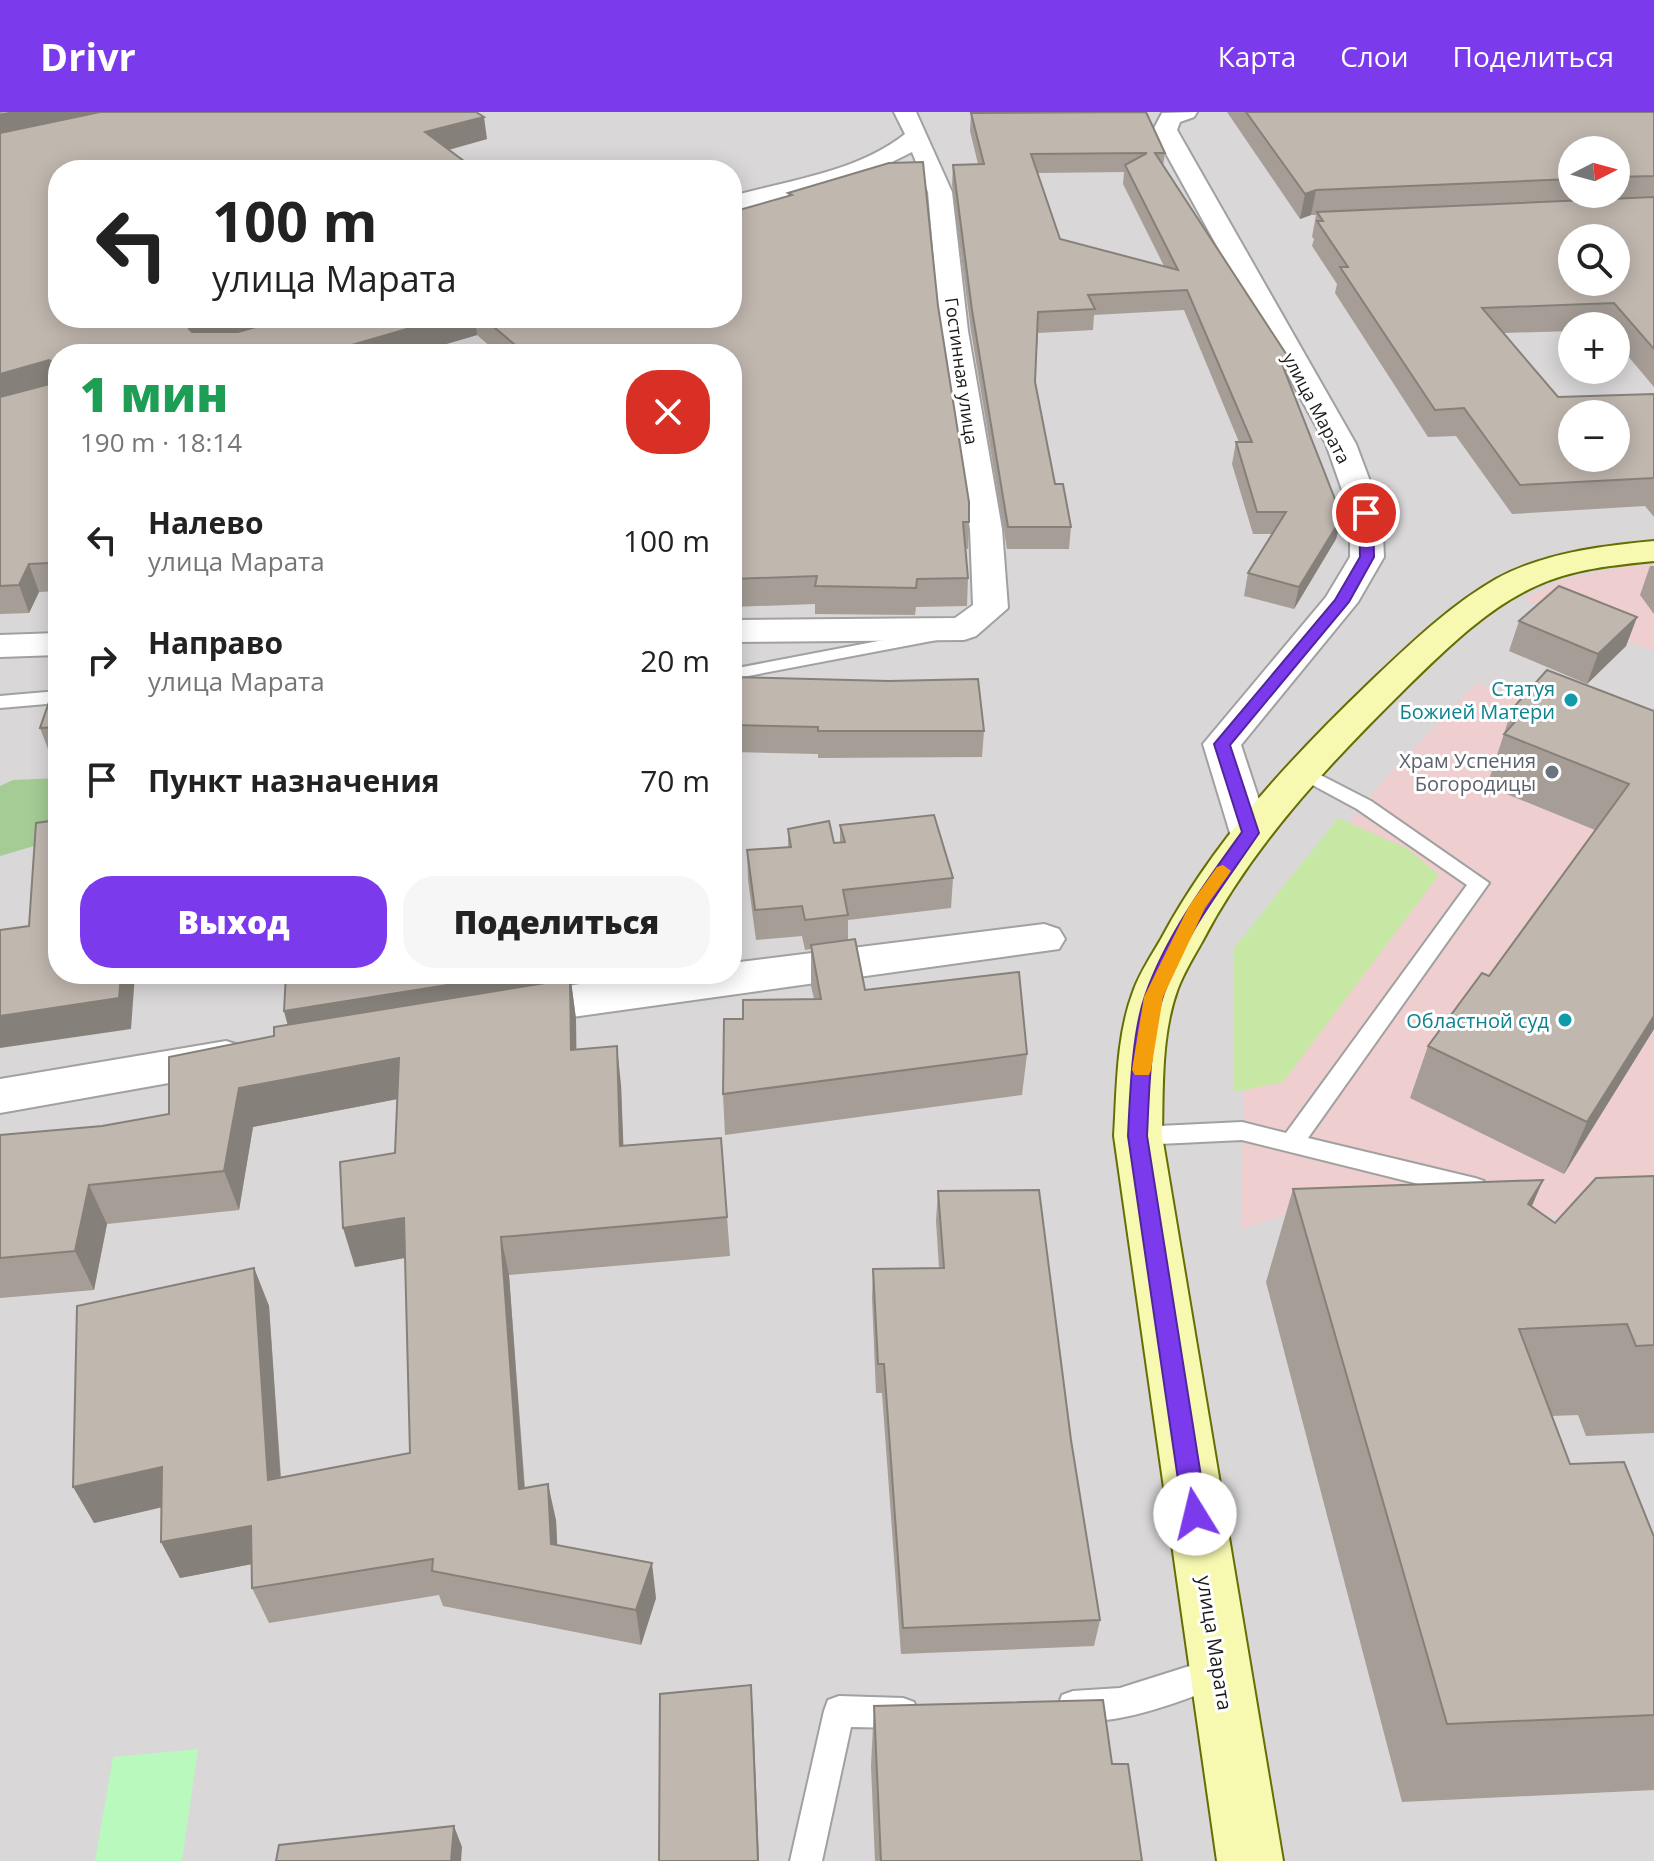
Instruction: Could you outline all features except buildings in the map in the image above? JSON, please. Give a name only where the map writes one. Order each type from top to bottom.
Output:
[{"type":"main road","name":"улица Марата","points":[[1250,1861],[1138,1136],[1141,1078],[1154,997],[1197,906],[1250,833],[1301,771],[1444,632],[1511,585],[1615,554],[1654,551]]},
{"type":"street","name":"улица Марата","points":[[1186,112],[1170,118],[1165,130],[1341,444],[1366,513],[1367,557],[1341,602],[1222,744],[1250,833]]},
{"type":"street","points":[[742,201],[904,151],[912,124]]},
{"type":"street","name":"Гостинная улица","points":[[912,124],[940,192],[954,331],[986,529],[978,619]]},
{"type":"street","points":[[742,631],[978,619]]},
{"type":"street","points":[[0,646],[48,644]]},
{"type":"street","points":[[742,977],[1044,939]]},
{"type":"street","points":[[469,1016],[695,984]]},
{"type":"street","points":[[0,1096],[266,1051]]},
{"type":"lane","points":[[742,673],[978,619]]},
{"type":"lane","points":[[0,702],[48,698]]},
{"type":"lane","points":[[1290,1145],[1479,883],[1364,805],[1301,771]]},
{"type":"lane","points":[[1138,1136],[1242,1131],[1475,1188]]},
{"type":"lane","points":[[1045,1708],[1120,1703],[1219,1672]]},
{"type":"lane","points":[[806,1861],[839,1711],[927,1714]]},
{"type":"shaded area","points":[[0,112],[1654,112],[1654,1861],[0,1861]]},
{"type":"shaded area","points":[[1654,564],[1654,651],[1523,599],[1561,580],[1627,566]]},
{"type":"shaded area","points":[[1477,683],[1654,749],[1654,1220],[1313,1207],[1241,1229],[1246,951],[1386,777]]},
{"type":"green space","points":[[48,778],[48,842],[0,856],[0,786],[13,780]]},
{"type":"green space","points":[[1338,818],[1408,849],[1439,875],[1283,1082],[1234,1092],[1234,948]]},
{"type":"green space","points":[[198,1749],[182,1861],[95,1861],[113,1757]]},
{"type":"slow traffic","points":[[1142,1070],[1154,997],[1197,906],[1223,871]]},
{"type":"place","name":"Статуя Божией Матери","points":[[1571,700]]},
{"type":"place","name":"Храм Успения Богородицы","points":[[1552,772]]},
{"type":"place","name":"Областной суд","points":[[1565,1020]]},
{"type":"route","points":[[1195,1514],[1138,1136],[1141,1078],[1154,997],[1197,906],[1250,833],[1222,744],[1341,602],[1367,557],[1366,513]]}]
